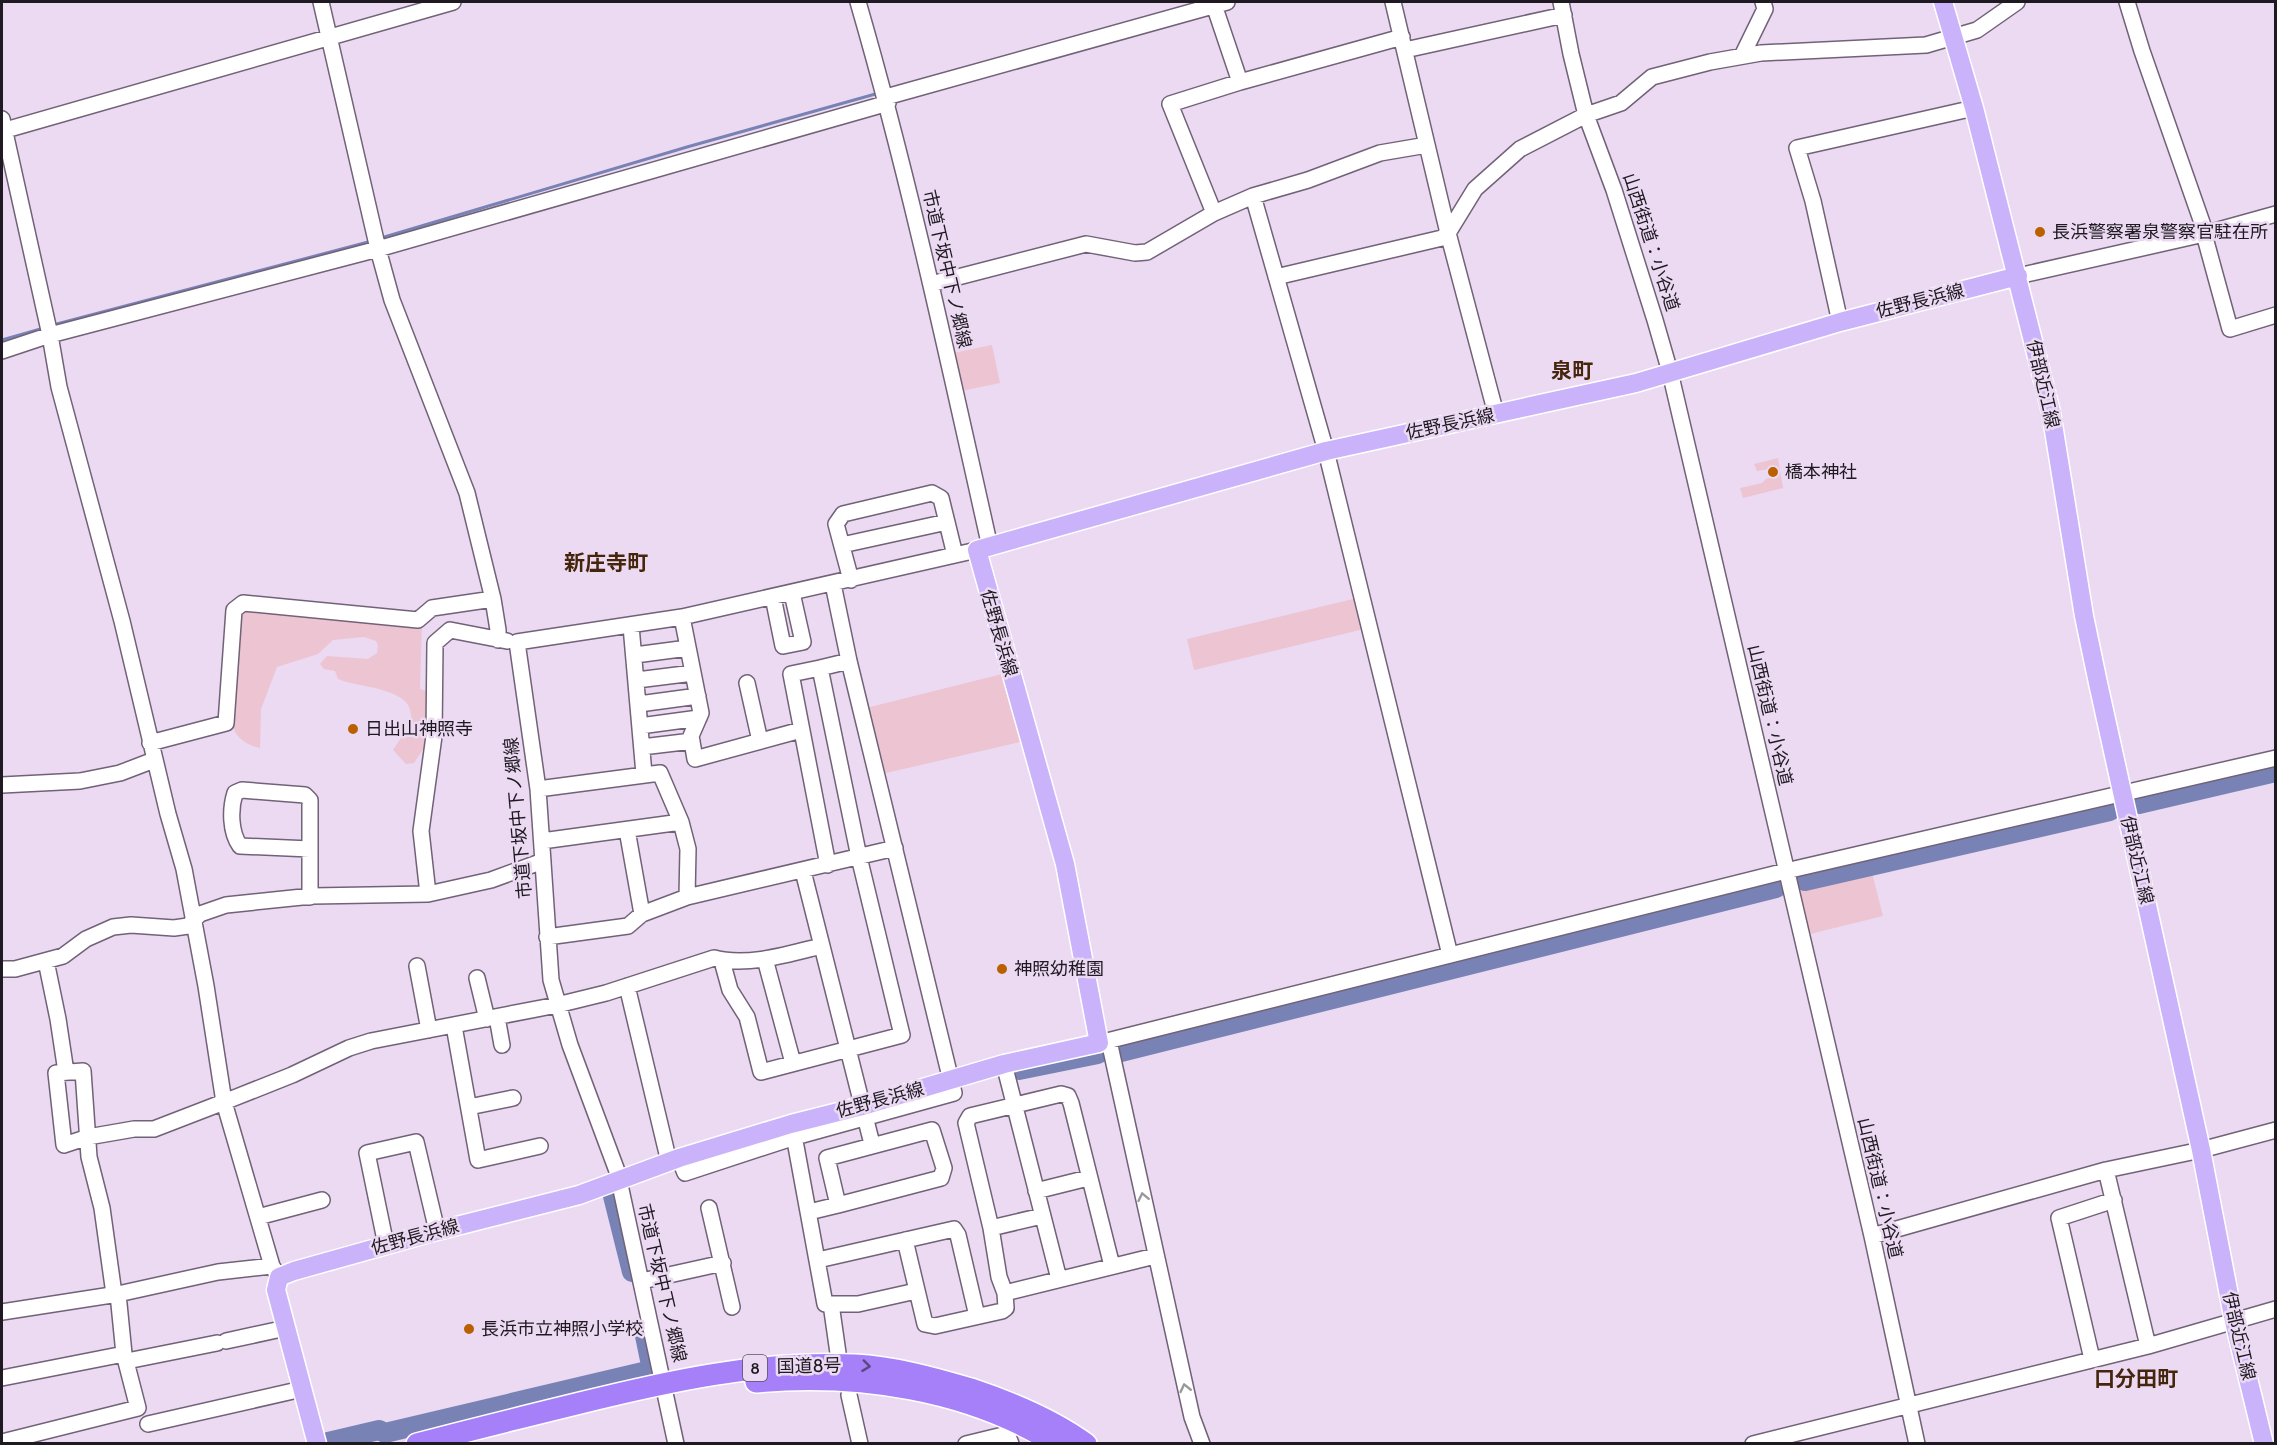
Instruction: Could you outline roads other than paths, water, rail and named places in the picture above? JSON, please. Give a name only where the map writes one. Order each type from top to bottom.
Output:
[{"type":"highway","name":"国道8号","points":[[417,1443],[758,1367],[857,1365],[901,1371],[992,1396],[1037,1415],[1086,1443]]},
{"type":"highway","name":"国道8号","points":[[470,1443],[666,1389],[758,1382],[851,1381],[942,1395],[981,1408],[1042,1434],[1056,1443]]},
{"type":"main road","points":[[1943,2],[1974,108],[2018,276]]},
{"type":"main road","name":"佐野長浜線","points":[[275,1272],[294,1271],[437,1231],[579,1195],[619,1182],[636,1173],[952,1085],[1004,1064],[1104,1042],[1065,864],[983,549],[1326,451],[1636,383],[1840,322],[2018,276]]},
{"type":"main road","name":"伊部近江線","points":[[2018,276],[2051,412],[2084,616],[2201,1150],[2234,1321],[2264,1443]]},
{"type":"main road","points":[[275,1272],[276,1290],[317,1443]]},
{"type":"street","points":[[321,2],[376,243],[392,300],[467,493],[493,598],[498,640]]},
{"type":"street","points":[[2,1312],[116,1294],[218,1272],[275,1272],[224,1102],[184,869],[154,760],[122,621],[59,387],[50,335],[3,126],[453,2]]},
{"type":"street","name":"市道下坂中下ノ郷線","points":[[858,2],[885,95],[931,284],[983,549]]},
{"type":"street","points":[[1393,2],[1448,233],[1469,305],[1496,414]]},
{"type":"street","points":[[1742,56],[1765,9],[1763,2]]},
{"type":"street","points":[[1276,277],[1442,238],[1448,233],[1475,189],[1520,149],[1586,115],[1621,103],[1653,77],[1761,53],[1926,45],[1977,30],[2017,2]]},
{"type":"street","points":[[2127,2],[2206,234],[2230,328],[2276,315]]},
{"type":"street","points":[[2,351],[50,335],[885,95],[1218,3],[1240,82]]},
{"type":"street","points":[[1214,213],[1170,104],[1240,82],[1563,8]]},
{"type":"street","name":"山西街道：小谷道","points":[[1563,8],[1571,54],[1586,115],[1617,201],[1670,372],[1872,1236],[1917,1443]]},
{"type":"street","points":[[1840,322],[1813,201],[1797,148],[1974,108]]},
{"type":"street","points":[[931,284],[1086,244],[1135,253],[1147,252],[1214,213],[1253,196],[1308,180],[1380,153],[1427,145]]},
{"type":"street","points":[[1253,196],[1326,451],[1450,955]]},
{"type":"street","points":[[2018,276],[2206,234],[2276,214]]},
{"type":"street","points":[[851,580],[836,524],[843,514],[885,502],[932,493],[941,498],[955,555]]},
{"type":"street","points":[[842,545],[947,522]]},
{"type":"street","points":[[428,894],[421,831],[434,736],[435,643],[450,630],[517,642],[631,626],[792,593],[983,549]]},
{"type":"street","points":[[833,584],[849,661],[952,1085]]},
{"type":"street","points":[[773,597],[783,646],[804,642],[792,593]]},
{"type":"street","points":[[150,743],[226,723],[234,610],[243,603],[418,620],[432,608],[493,598]]},
{"type":"street","points":[[682,617],[701,713],[692,735],[695,759],[801,730]]},
{"type":"street","points":[[631,626],[644,774]]},
{"type":"street","name":"市道下坂中下ノ郷線","points":[[517,642],[538,789],[551,980],[557,1005],[617,1171],[676,1443]]},
{"type":"street","points":[[634,655],[688,648]]},
{"type":"street","points":[[828,864],[791,674],[849,661]]},
{"type":"street","points":[[722,961],[730,990],[747,1017],[761,1072],[902,1035],[859,857],[820,668]]},
{"type":"street","points":[[637,680],[693,673]]},
{"type":"street","points":[[747,684],[760,741]]},
{"type":"street","points":[[639,704],[698,696]]},
{"type":"street","points":[[640,726],[699,718]]},
{"type":"street","points":[[642,747],[692,741]]},
{"type":"street","points":[[1202,1443],[1192,1417],[1104,1042],[1786,871],[2276,758]]},
{"type":"street","points":[[2,785],[80,782],[120,773],[154,760]]},
{"type":"street","points":[[538,789],[660,773],[681,822],[688,849],[687,897]]},
{"type":"street","points":[[310,849],[240,846],[234,838],[232,808],[235,793],[242,790],[305,795],[310,800],[310,849],[310,897]]},
{"type":"street","points":[[542,841],[681,822]]},
{"type":"street","points":[[627,830],[642,914]]},
{"type":"street","points":[[547,937],[628,926],[642,914],[687,897],[896,848]]},
{"type":"street","points":[[2,969],[15,969],[63,956],[86,939],[114,927],[131,925],[174,928],[188,926],[200,914],[226,905],[310,897],[428,894],[491,880],[543,861]]},
{"type":"street","points":[[803,871],[872,1144]]},
{"type":"street","points":[[2,1442],[138,1408],[126,1357],[102,1208],[89,1156],[88,1137],[83,1071],[56,1073],[64,1145],[88,1137],[134,1129],[153,1129],[292,1075],[350,1048],[371,1041],[557,1005],[627,986],[714,958],[722,961],[765,959],[821,946]]},
{"type":"street","points":[[765,959],[793,1063]]},
{"type":"street","points":[[46,961],[66,1072]]},
{"type":"street","points":[[417,966],[429,1030]]},
{"type":"street","points":[[477,978],[502,1045]]},
{"type":"street","points":[[627,986],[678,1163]]},
{"type":"street","points":[[453,1026],[478,1160],[540,1146]]},
{"type":"street","points":[[1004,1064],[1059,1279]]},
{"type":"street","points":[[905,1240],[923,1321],[928,1326],[1002,1311],[1006,1308],[991,1228],[966,1123],[970,1116],[1061,1094],[1068,1096],[1112,1266]]},
{"type":"street","points":[[469,1107],[513,1098]]},
{"type":"street","points":[[809,1212],[838,1205],[937,1180],[944,1175],[944,1168],[932,1130],[872,1144],[827,1158],[838,1205]]},
{"type":"street","points":[[1872,1236],[2106,1170],[2201,1150],[2276,1130]]},
{"type":"street","points":[[793,1131],[825,1304],[858,1304],[916,1291]]},
{"type":"street","points":[[386,1245],[367,1153],[416,1142],[437,1231]]},
{"type":"street","points":[[2106,1170],[2148,1346]]},
{"type":"street","points":[[1036,1191],[1088,1178]]},
{"type":"street","points":[[258,1217],[322,1200]]},
{"type":"street","points":[[2092,1359],[2059,1218],[2114,1200]]},
{"type":"street","points":[[709,1208],[732,1307]]},
{"type":"street","points":[[991,1228],[1042,1216]]},
{"type":"street","points":[[818,1260],[954,1229],[958,1235],[977,1316]]},
{"type":"street","points":[[1005,1293],[1155,1256]]},
{"type":"street","points":[[642,1281],[723,1263]]},
{"type":"street","points":[[831,1304],[838,1353]]},
{"type":"street","points":[[1753,1443],[2148,1346],[2276,1309]]},
{"type":"street","points":[[2,1378],[222,1342],[286,1328]]},
{"type":"street","points":[[148,1424],[302,1389]]},
{"type":"street","points":[[843,1443],[859,1441],[849,1395]]},
{"type":"street","points":[[966,1443],[1003,1435],[1008,1436],[1011,1443]]},
{"type":"waterway","points":[[381,238],[687,147],[879,93]]},
{"type":"waterway","points":[[53,325],[372,241]]},
{"type":"waterway","points":[[2,340],[44,328]]},
{"type":"waterway","points":[[2139,804],[2276,772]]},
{"type":"waterway","points":[[1805,881],[2110,811]]},
{"type":"waterway","points":[[1121,1052],[1776,888]]},
{"type":"waterway","points":[[1019,1070],[1098,1054]]},
{"type":"waterway","points":[[613,1196],[632,1272]]},
{"type":"waterway","points":[[328,1442],[379,1430],[385,1433],[647,1371],[651,1365],[645,1336]]},
{"type":"place","name":"長浜警察署泉警察官駐在所","points":[[2040,232]]},
{"type":"place","name":"橋本神社","points":[[1773,472]]},
{"type":"place","name":"日出山神照寺","points":[[353,729]]},
{"type":"place","name":"神照幼稚園","points":[[1002,969]]},
{"type":"place","name":"長浜市立神照小学校","points":[[469,1329]]},
{"type":"district","name":"泉町","points":[[1572,370]]},
{"type":"district","name":"新庄寺町","points":[[606,562]]},
{"type":"district","name":"口分田町","points":[[2136,1378]]}]
